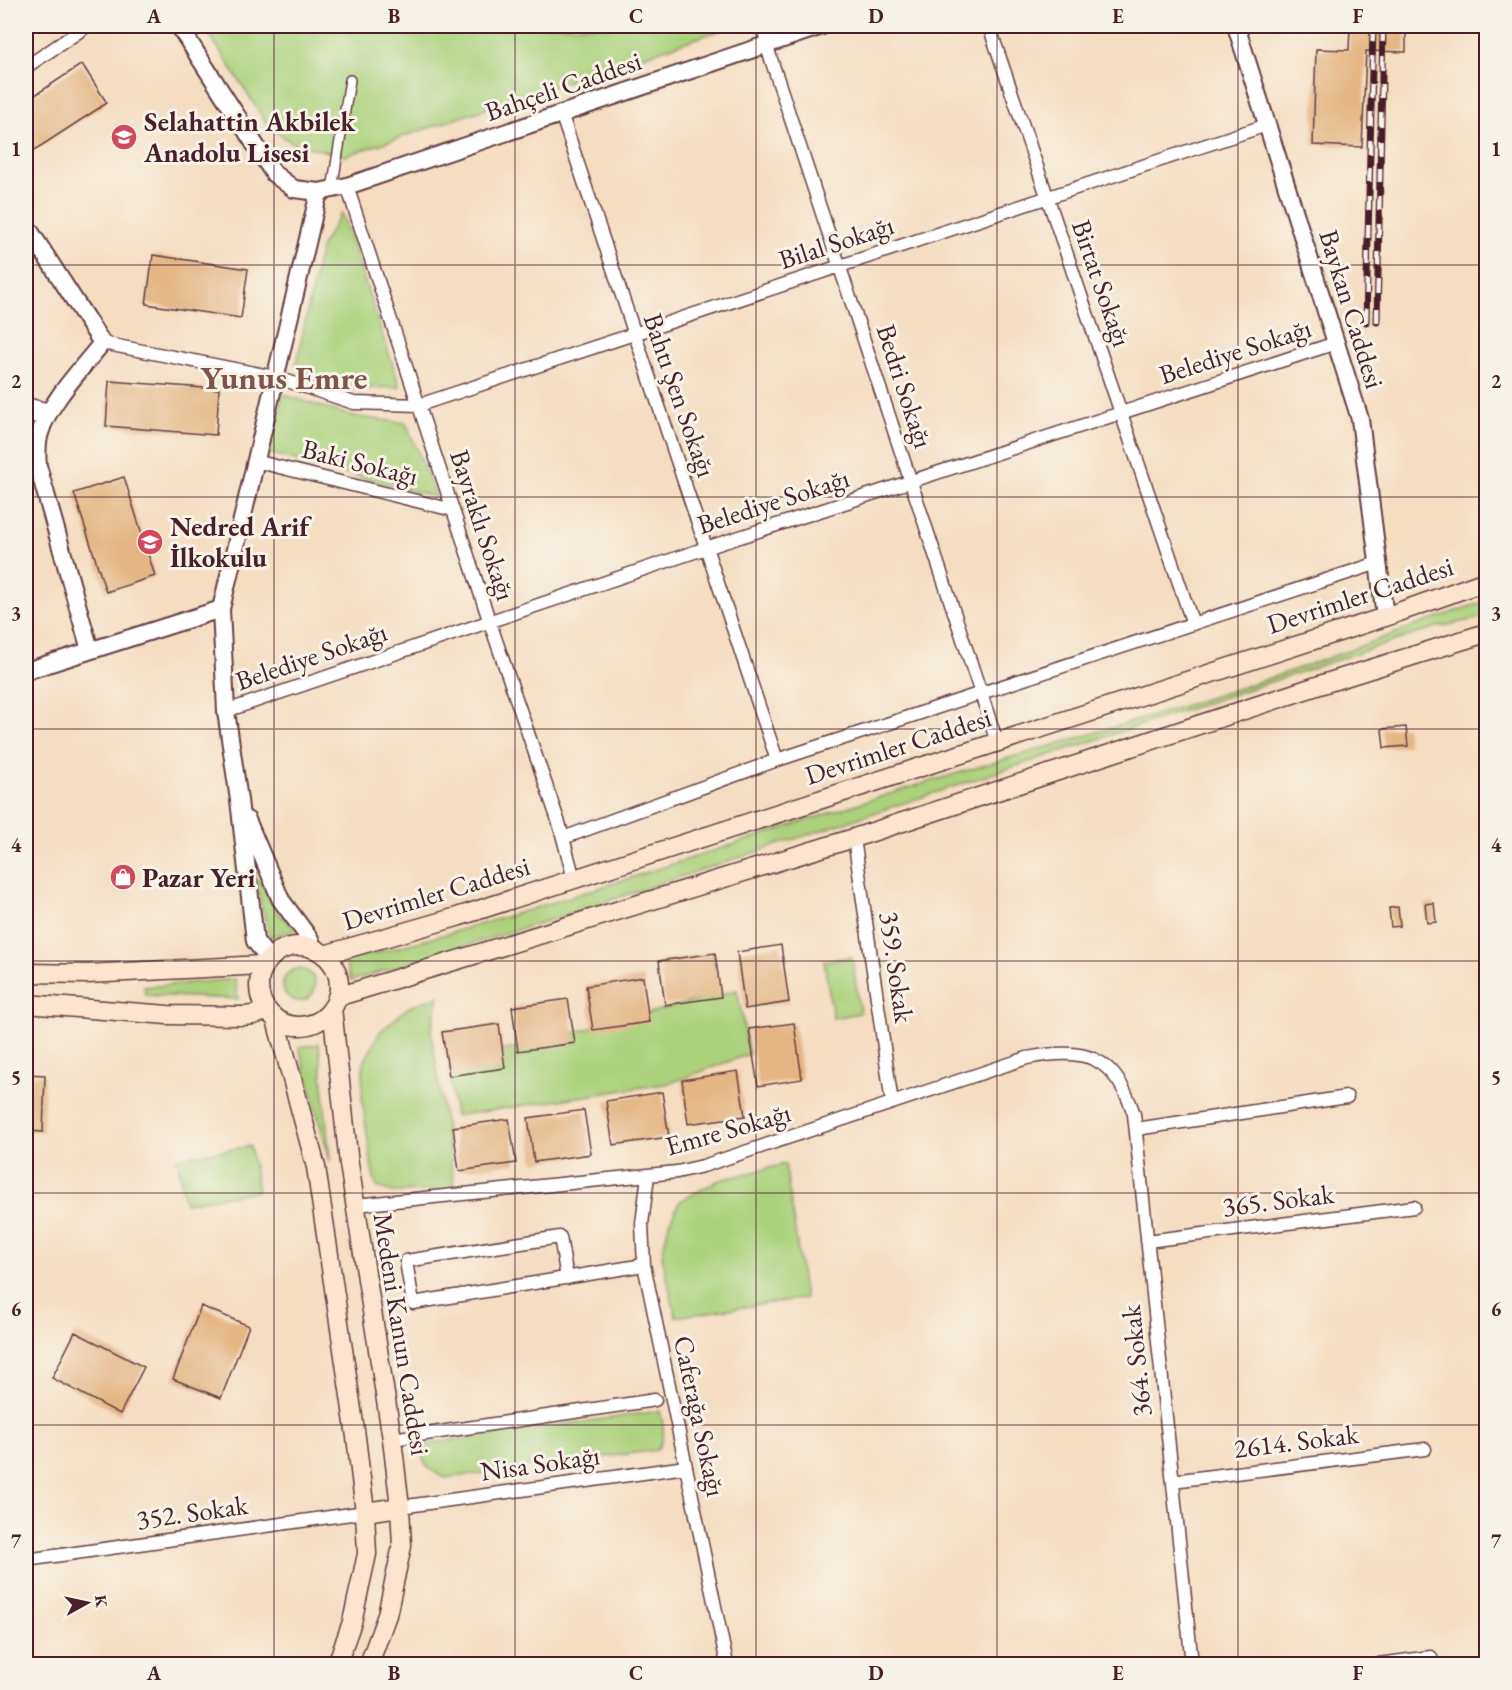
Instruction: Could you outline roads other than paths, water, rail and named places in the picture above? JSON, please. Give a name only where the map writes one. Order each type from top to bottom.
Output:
[{"type":"main road","name":"Devrimler Caddesi","points":[[319,952],[457,917],[1385,616],[1486,581]]},
{"type":"main road","points":[[335,1003],[1486,633]]},
{"type":"main road","points":[[26,1004],[168,1015],[272,1015],[288,1025],[300,1026],[312,1024],[323,1018],[335,1003],[339,985],[337,973],[332,963],[319,952],[303,946],[292,946],[281,949],[267,962],[260,975],[258,987],[261,1000],[272,1015],[316,1167],[365,1512],[367,1554],[351,1622],[337,1665]]},
{"type":"main road","points":[[26,973],[87,974],[267,962]]},
{"type":"main road","name":"Medeni Kanun Caddesi","points":[[335,1003],[356,1205],[392,1439],[400,1507],[402,1546],[387,1615],[369,1665]]},
{"type":"main road","points":[[365,1512],[400,1507]]},
{"type":"street","points":[[26,68],[87,26]]},
{"type":"street","points":[[179,26],[274,174],[294,189],[333,189]]},
{"type":"street","points":[[761,26],[766,44]]},
{"type":"street","name":"Bahçeli Caddesi","points":[[333,189],[822,26]]},
{"type":"street","name":"Birtat Sokağı","points":[[989,26],[1193,624]]},
{"type":"street","name":"Baykan Caddesi","points":[[1236,26],[1360,419],[1385,616]]},
{"type":"street","name":"Bedri Sokağı","points":[[766,44],[997,742]]},
{"type":"street","points":[[267,962],[255,941],[226,711],[221,609],[275,377],[333,189],[350,80]]},
{"type":"street","name":"Bahtı Şen Sokağı","points":[[561,114],[777,760]]},
{"type":"street","name":"Bilal Sokağı","points":[[419,405],[1267,125]]},
{"type":"street","name":"Bayraklı Sokağı","points":[[333,189],[419,405],[563,838],[574,879]]},
{"type":"street","points":[[26,225],[102,343],[275,377],[354,403],[419,405]]},
{"type":"street","points":[[90,650],[38,466],[40,432],[50,410],[102,343]]},
{"type":"street","name":"Belediye Sokağı","points":[[226,711],[706,548],[1336,343]]},
{"type":"street","points":[[26,404],[50,410]]},
{"type":"street","points":[[26,419],[50,410]]},
{"type":"street","name":"Baki Sokağı","points":[[255,461],[453,510]]},
{"type":"street","points":[[563,838],[777,760],[1378,563]]},
{"type":"street","points":[[26,671],[221,609]]},
{"type":"street","points":[[239,800],[281,900],[319,952]]},
{"type":"street","name":"359. Sokak","points":[[854,838],[892,1103]]},
{"type":"street","name":"Emre Sokağı","points":[[356,1205],[648,1175],[702,1166],[1027,1058],[1049,1054],[1070,1054],[1088,1057],[1103,1064]]},
{"type":"street","name":"364. Sokak","points":[[1103,1064],[1114,1073],[1127,1092],[1134,1114],[1192,1665]]},
{"type":"street","points":[[1136,1129],[1347,1097]]},
{"type":"street","name":"Caferağa Sokağı","points":[[648,1175],[642,1224],[644,1265],[727,1665]]},
{"type":"street","name":"365. Sokak","points":[[1148,1240],[1414,1207]]},
{"type":"street","points":[[567,1278],[560,1237],[406,1261],[413,1303],[567,1278],[644,1265]]},
{"type":"street","points":[[392,1439],[655,1400]]},
{"type":"street","name":"2614. Sokak","points":[[1173,1481],[1425,1449]]},
{"type":"street","name":"Nisa Sokağı","points":[[400,1507],[686,1467]]},
{"type":"street","name":"352. Sokak","points":[[26,1560],[365,1512]]},
{"type":"street","points":[[1379,1665],[1431,1657]]},
{"type":"railway","points":[[1366,322],[1373,26]]},
{"type":"railway","points":[[1377,322],[1383,26]]},
{"type":"place","name":"Selahattin Akbilek Anadolu Lisesi","points":[[124,137]]},
{"type":"place","name":"Nedred Arif İlkokulu","points":[[150,542]]},
{"type":"place","name":"Pazar Yeri","points":[[123,877]]},
{"type":"district","name":"Yunus Emre","points":[[284,377]]}]
